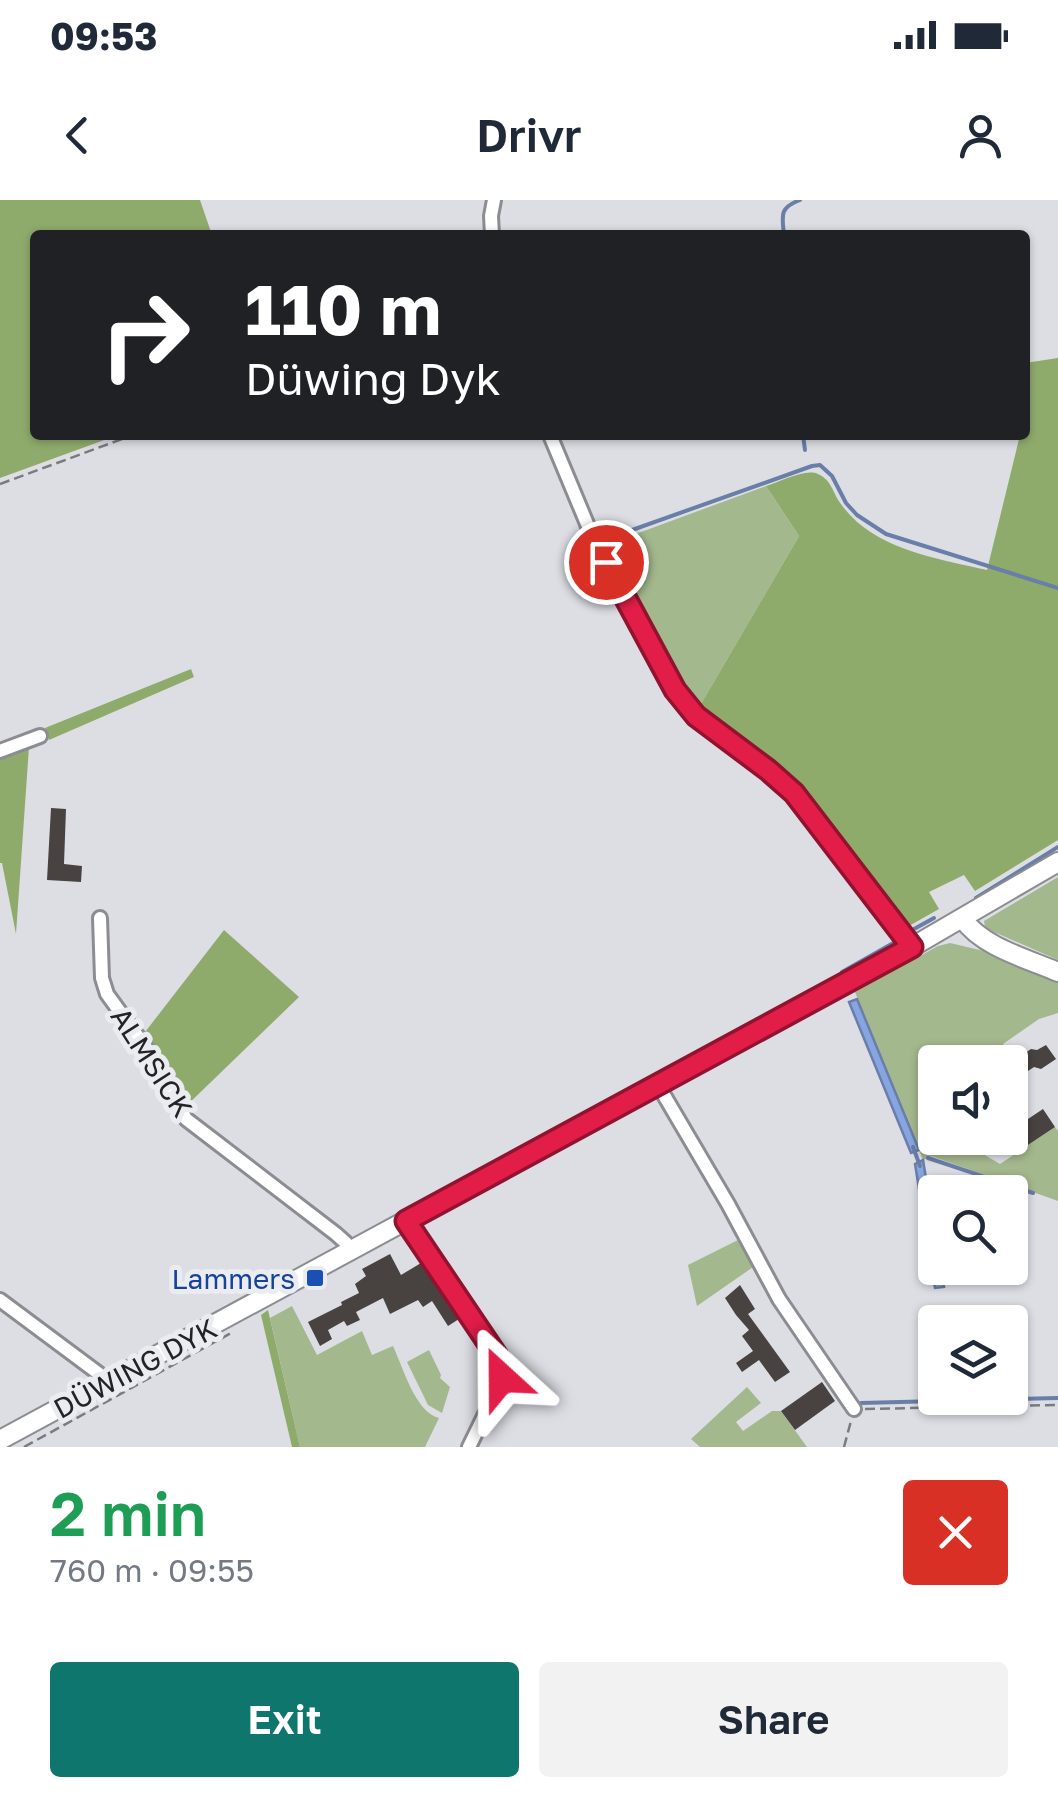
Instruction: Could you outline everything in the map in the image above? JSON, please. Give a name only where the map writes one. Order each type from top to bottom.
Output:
[{"type":"street","points":[[492,230],[494,200]]},
{"type":"street","points":[[552,440],[590,531],[675,690],[696,716],[794,793],[912,947]]},
{"type":"street","points":[[0,751],[40,736]]},
{"type":"street","name":"DÜWING DYK","points":[[0,1440],[963,920],[1058,862]]},
{"type":"street","name":"ALMSICK","points":[[100,918],[102,978],[108,994],[152,1056],[186,1119],[336,1234],[349,1252]]},
{"type":"street","points":[[963,920],[985,941],[1058,972]]},
{"type":"street","points":[[658,1085],[780,1299],[854,1409]]},
{"type":"street","points":[[406,1221],[504,1367],[469,1447]]},
{"type":"street","points":[[0,1300],[98,1373],[105,1384]]},
{"type":"path","points":[[0,484],[119,440]]},
{"type":"path","points":[[844,1447],[854,1409],[1058,1405]]},
{"type":"green space","points":[[0,200],[200,200],[210,230],[30,230],[30,440],[104,440],[0,478]]},
{"type":"green space","points":[[1058,358],[1058,840],[975,891],[964,875],[929,892],[939,909],[909,926],[812,802],[761,755],[698,709],[799,536],[766,486],[800,474],[818,474],[857,522],[886,541],[919,554],[987,570],[1019,440],[1030,440],[1030,362]]},
{"type":"green space","points":[[766,486],[799,536],[698,709],[674,679],[603,546]]},
{"type":"green space","points":[[191,669],[194,677],[49,740],[45,728]]},
{"type":"green space","points":[[29,747],[16,934],[0,863],[0,758]]},
{"type":"green space","points":[[1058,877],[1058,960],[985,928],[984,921]]},
{"type":"green space","points":[[224,930],[299,997],[182,1110],[142,1036]]},
{"type":"green space","points":[[950,943],[984,951],[1058,982],[1058,1013],[1039,1019],[1004,1045],[918,1045],[918,1148],[855,992]]},
{"type":"green space","points":[[1055,1127],[1058,1201],[1028,1190],[1028,1175],[985,1175],[931,1156],[923,1160],[921,1155],[985,1155],[1000,1164],[1013,1155],[1028,1155],[1028,1145]]},
{"type":"green space","points":[[742,1238],[756,1265],[697,1306],[688,1265]]},
{"type":"green space","points":[[292,1306],[317,1355],[362,1331],[372,1355],[393,1346],[417,1398],[439,1418],[425,1447],[300,1447],[270,1318]]},
{"type":"green space","points":[[268,1310],[300,1447],[292,1447],[261,1315]]},
{"type":"green space","points":[[429,1350],[440,1378],[450,1387],[442,1413],[428,1405],[407,1362]]},
{"type":"green space","points":[[747,1387],[761,1403],[736,1422],[743,1431],[772,1411],[781,1411],[807,1447],[700,1447],[691,1439]]},
{"type":"water","points":[[857,999],[918,1150],[911,1153],[849,1002]]},
{"type":"water","points":[[923,1160],[926,1175],[918,1175],[918,1183],[915,1164]]},
{"type":"building","points":[[51,808],[66,809],[64,864],[82,866],[81,882],[47,880]]},
{"type":"building","points":[[1046,1045],[1056,1059],[1041,1069],[1034,1067],[1028,1071],[1028,1051]]},
{"type":"building","points":[[1043,1109],[1055,1127],[1028,1145],[1028,1119]]},
{"type":"building","points":[[390,1254],[401,1275],[421,1263],[459,1319],[448,1326],[432,1301],[423,1307],[418,1300],[390,1314],[383,1298],[356,1312],[360,1320],[347,1326],[344,1321],[328,1330],[332,1339],[320,1346],[308,1322],[359,1293],[355,1284],[366,1276],[362,1269]]},
{"type":"building","points":[[740,1285],[755,1309],[748,1314],[790,1372],[775,1382],[759,1360],[742,1372],[736,1363],[753,1351],[742,1336],[749,1330],[725,1298]]},
{"type":"building","points":[[822,1382],[835,1401],[795,1430],[781,1411]]},
{"type":"waterway","points":[[784,230],[783,213],[800,200]]},
{"type":"waterway","points":[[485,215],[485,230]]},
{"type":"waterway","points":[[804,440],[805,450]]},
{"type":"waterway","points":[[604,540],[820,465],[832,476],[857,515],[886,534],[1058,588]]},
{"type":"waterway","points":[[562,480],[583,531]]},
{"type":"waterway","points":[[595,555],[672,701]]},
{"type":"waterway","points":[[683,715],[747,764]]},
{"type":"waterway","points":[[782,791],[805,818]]},
{"type":"waterway","points":[[976,898],[1058,847]]},
{"type":"waterway","points":[[914,929],[934,918]]},
{"type":"waterway","points":[[842,972],[895,942],[896,935]]},
{"type":"waterway","points":[[913,1147],[920,1166]]},
{"type":"waterway","points":[[928,1158],[1033,1193]]},
{"type":"waterway","points":[[861,1403],[1058,1398]]},
{"type":"place","name":"Lammers","points":[[315,1278]]},
{"type":"route","points":[[502,1378],[501,1362],[406,1221],[912,947],[794,793],[696,716],[675,690],[606,562]]}]
